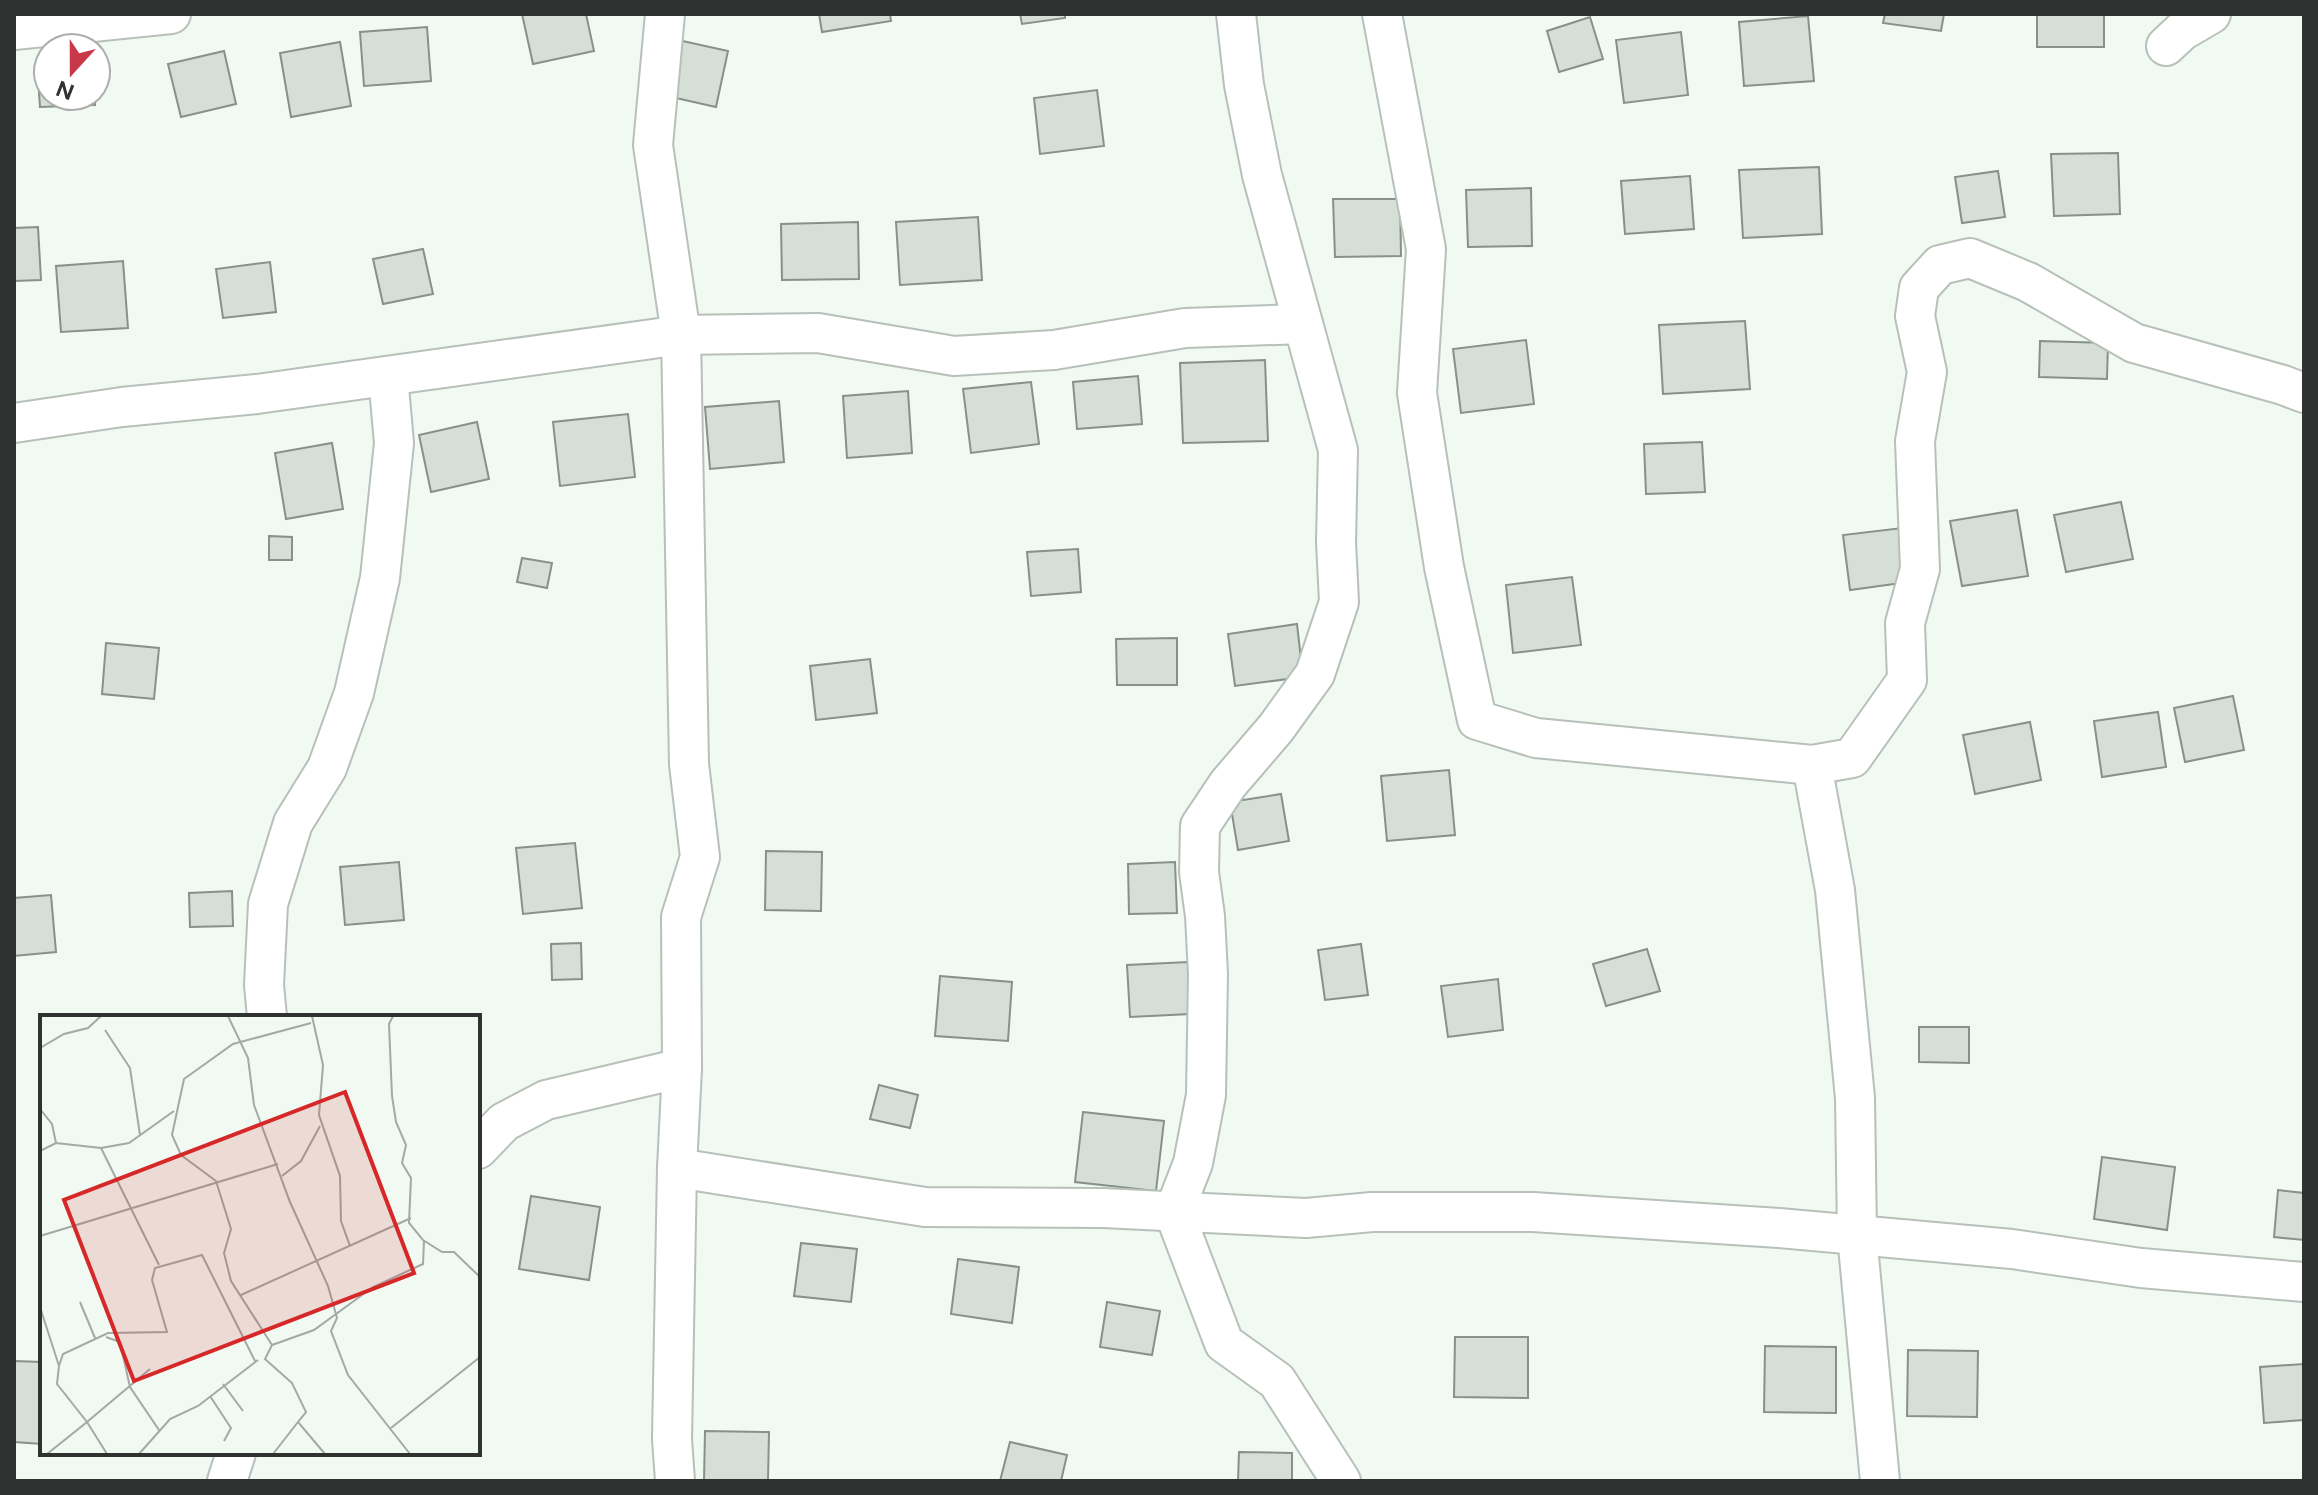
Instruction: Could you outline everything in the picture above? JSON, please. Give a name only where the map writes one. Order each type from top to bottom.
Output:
[{"type":"street","points":[[14,30],[171,14]]},
{"type":"street","points":[[665,14],[653,145],[681,335],[689,764],[700,857],[681,917],[682,1068],[672,1439],[675,1481]]},
{"type":"street","points":[[1236,14],[1244,85],[1262,175],[1338,450],[1336,542],[1339,602],[1315,674],[1276,728],[1228,784],[1200,826],[1199,872],[1208,974],[1206,1095],[1193,1163],[1174,1212],[1224,1343],[1277,1381],[1341,1481]]},
{"type":"street","points":[[1382,14],[1426,249],[1417,393],[1444,567],[1477,720],[1536,738],[1812,765],[1852,758],[1907,680],[1905,623],[1920,569],[1915,441],[1927,372],[1915,316],[1919,288],[1940,265],[1970,258],[2028,282],[2134,343],[2304,393]]},
{"type":"street","points":[[2166,46],[2182,31],[2211,14]]},
{"type":"street","points":[[14,423],[122,407],[257,394],[681,335],[818,333],[954,356],[1054,350],[1185,328],[1303,324]]},
{"type":"street","points":[[267,1015],[264,985],[268,904],[293,823],[327,768],[354,693],[380,578],[394,443],[388,376]]},
{"type":"street","points":[[1812,765],[1835,890],[1843,964],[1855,1098],[1857,1235],[1880,1481]]},
{"type":"street","points":[[480,1147],[504,1122],[546,1100],[682,1068]]},
{"type":"street","points":[[677,1168],[925,1207],[1103,1208],[1306,1218],[1372,1212],[1533,1212],[2012,1249],[2141,1268],[2304,1282]]},
{"type":"street","points":[[227,1481],[235,1455]]},
{"type":"building","points":[[522,14],[586,14],[594,51],[533,64]]},
{"type":"building","points":[[819,14],[890,14],[891,21],[822,32]]},
{"type":"building","points":[[1020,14],[1065,14],[1065,18],[1022,24]]},
{"type":"building","points":[[1885,14],[1944,14],[1941,31],[1883,23]]},
{"type":"building","points":[[2037,14],[2104,14],[2104,47],[2037,47]]},
{"type":"building","points":[[1808,16],[1814,81],[1744,86],[1739,22]]},
{"type":"building","points":[[1590,17],[1603,59],[1559,72],[1547,31]]},
{"type":"building","points":[[427,27],[431,81],[364,86],[360,32]]},
{"type":"building","points":[[1681,32],[1688,95],[1624,103],[1616,40]]},
{"type":"building","points":[[678,40],[728,51],[716,107],[667,96]]},
{"type":"building","points":[[340,42],[351,106],[291,117],[280,53]]},
{"type":"building","points":[[224,51],[236,104],[181,117],[168,64]]},
{"type":"building","points":[[1097,90],[1104,146],[1040,154],[1034,98]]},
{"type":"building","points":[[2118,153],[2120,214],[2054,216],[2051,154]]},
{"type":"building","points":[[1819,167],[1822,234],[1743,238],[1739,170]]},
{"type":"building","points":[[1998,171],[2005,217],[1962,223],[1955,177]]},
{"type":"building","points":[[1690,176],[1694,229],[1625,234],[1621,181]]},
{"type":"building","points":[[1531,188],[1532,246],[1468,247],[1466,190]]},
{"type":"building","points":[[1333,199],[1400,199],[1401,256],[1335,257]]},
{"type":"building","points":[[978,217],[982,280],[900,285],[896,222]]},
{"type":"building","points":[[858,222],[859,279],[782,280],[781,224]]},
{"type":"building","points":[[38,227],[41,280],[14,281],[14,228]]},
{"type":"building","points":[[423,249],[433,294],[383,304],[373,259]]},
{"type":"building","points":[[123,261],[128,328],[61,332],[56,266]]},
{"type":"building","points":[[270,262],[276,312],[223,318],[216,269]]},
{"type":"building","points":[[1745,321],[1750,389],[1663,394],[1659,325]]},
{"type":"building","points":[[1526,340],[1534,404],[1461,413],[1453,349]]},
{"type":"building","points":[[2040,341],[2108,343],[2107,379],[2039,377]]},
{"type":"building","points":[[1265,360],[1268,441],[1183,443],[1180,363]]},
{"type":"building","points":[[1138,376],[1142,424],[1077,429],[1073,382]]},
{"type":"building","points":[[1031,382],[1039,444],[971,453],[963,389]]},
{"type":"building","points":[[908,391],[912,453],[847,458],[843,396]]},
{"type":"building","points":[[779,401],[784,462],[710,469],[705,407]]},
{"type":"building","points":[[628,414],[635,477],[560,486],[553,422]]},
{"type":"building","points":[[477,422],[489,479],[431,492],[419,435]]},
{"type":"building","points":[[1702,442],[1705,492],[1646,494],[1644,444]]},
{"type":"building","points":[[332,443],[343,509],[286,519],[275,453]]},
{"type":"building","points":[[2121,502],[2133,559],[2066,572],[2054,515]]},
{"type":"building","points":[[2017,510],[2028,576],[1962,586],[1950,521]]},
{"type":"building","points":[[1902,528],[1909,582],[1850,590],[1843,535]]},
{"type":"building","points":[[269,536],[292,537],[292,560],[269,560]]},
{"type":"building","points":[[1078,549],[1081,592],[1031,596],[1027,552]]},
{"type":"building","points":[[522,558],[552,563],[547,588],[517,582]]},
{"type":"building","points":[[1572,577],[1581,645],[1513,653],[1506,585]]},
{"type":"building","points":[[1297,624],[1303,677],[1235,686],[1228,634]]},
{"type":"building","points":[[1177,638],[1177,685],[1117,685],[1116,639]]},
{"type":"building","points":[[106,643],[159,648],[154,699],[102,694]]},
{"type":"building","points":[[870,659],[877,713],[816,720],[810,666]]},
{"type":"building","points":[[2233,696],[2244,750],[2185,762],[2174,708]]},
{"type":"building","points":[[2158,712],[2166,767],[2102,777],[2094,721]]},
{"type":"building","points":[[2030,722],[2041,780],[1975,794],[1963,735]]},
{"type":"building","points":[[1449,770],[1455,835],[1387,841],[1381,776]]},
{"type":"building","points":[[1281,794],[1289,841],[1238,850],[1230,802]]},
{"type":"building","points":[[575,843],[582,908],[523,914],[516,848]]},
{"type":"building","points":[[766,851],[822,852],[821,911],[765,910]]},
{"type":"building","points":[[399,862],[404,920],[345,925],[340,867]]},
{"type":"building","points":[[1175,862],[1177,913],[1129,914],[1128,864]]},
{"type":"building","points":[[232,891],[233,926],[190,927],[189,893]]},
{"type":"building","points":[[51,895],[56,952],[14,956],[14,898]]},
{"type":"building","points":[[581,943],[582,979],[552,980],[551,944]]},
{"type":"building","points":[[1361,944],[1368,995],[1325,1000],[1318,950]]},
{"type":"building","points":[[1647,949],[1660,991],[1606,1006],[1593,964]]},
{"type":"building","points":[[1188,962],[1190,1014],[1130,1017],[1127,965]]},
{"type":"building","points":[[940,976],[1012,982],[1008,1041],[935,1036]]},
{"type":"building","points":[[1498,979],[1503,1030],[1448,1037],[1441,986]]},
{"type":"building","points":[[1919,1027],[1969,1027],[1969,1063],[1919,1062]]},
{"type":"building","points":[[879,1085],[918,1095],[910,1128],[870,1119]]},
{"type":"building","points":[[1083,1112],[1164,1121],[1156,1191],[1075,1182]]},
{"type":"building","points":[[2102,1157],[2175,1167],[2167,1230],[2094,1219]]},
{"type":"building","points":[[2278,1190],[2304,1193],[2304,1240],[2274,1237]]},
{"type":"building","points":[[531,1196],[600,1207],[589,1280],[519,1269]]},
{"type":"building","points":[[801,1243],[857,1249],[851,1302],[794,1296]]},
{"type":"building","points":[[958,1259],[1019,1267],[1012,1323],[951,1314]]},
{"type":"building","points":[[1107,1302],[1160,1311],[1152,1355],[1100,1347]]},
{"type":"building","points":[[1455,1337],[1528,1337],[1528,1398],[1454,1397]]},
{"type":"building","points":[[1765,1346],[1836,1347],[1836,1413],[1764,1412]]},
{"type":"building","points":[[1908,1350],[1978,1351],[1977,1417],[1907,1416]]},
{"type":"building","points":[[14,1361],[40,1362],[40,1444],[14,1442]]},
{"type":"building","points":[[2304,1364],[2304,1420],[2264,1423],[2260,1367]]},
{"type":"building","points":[[705,1431],[769,1432],[768,1481],[704,1481]]},
{"type":"building","points":[[1010,1442],[1067,1455],[1061,1481],[1000,1481]]},
{"type":"building","points":[[1239,1452],[1292,1453],[1292,1481],[1238,1481]]}]
